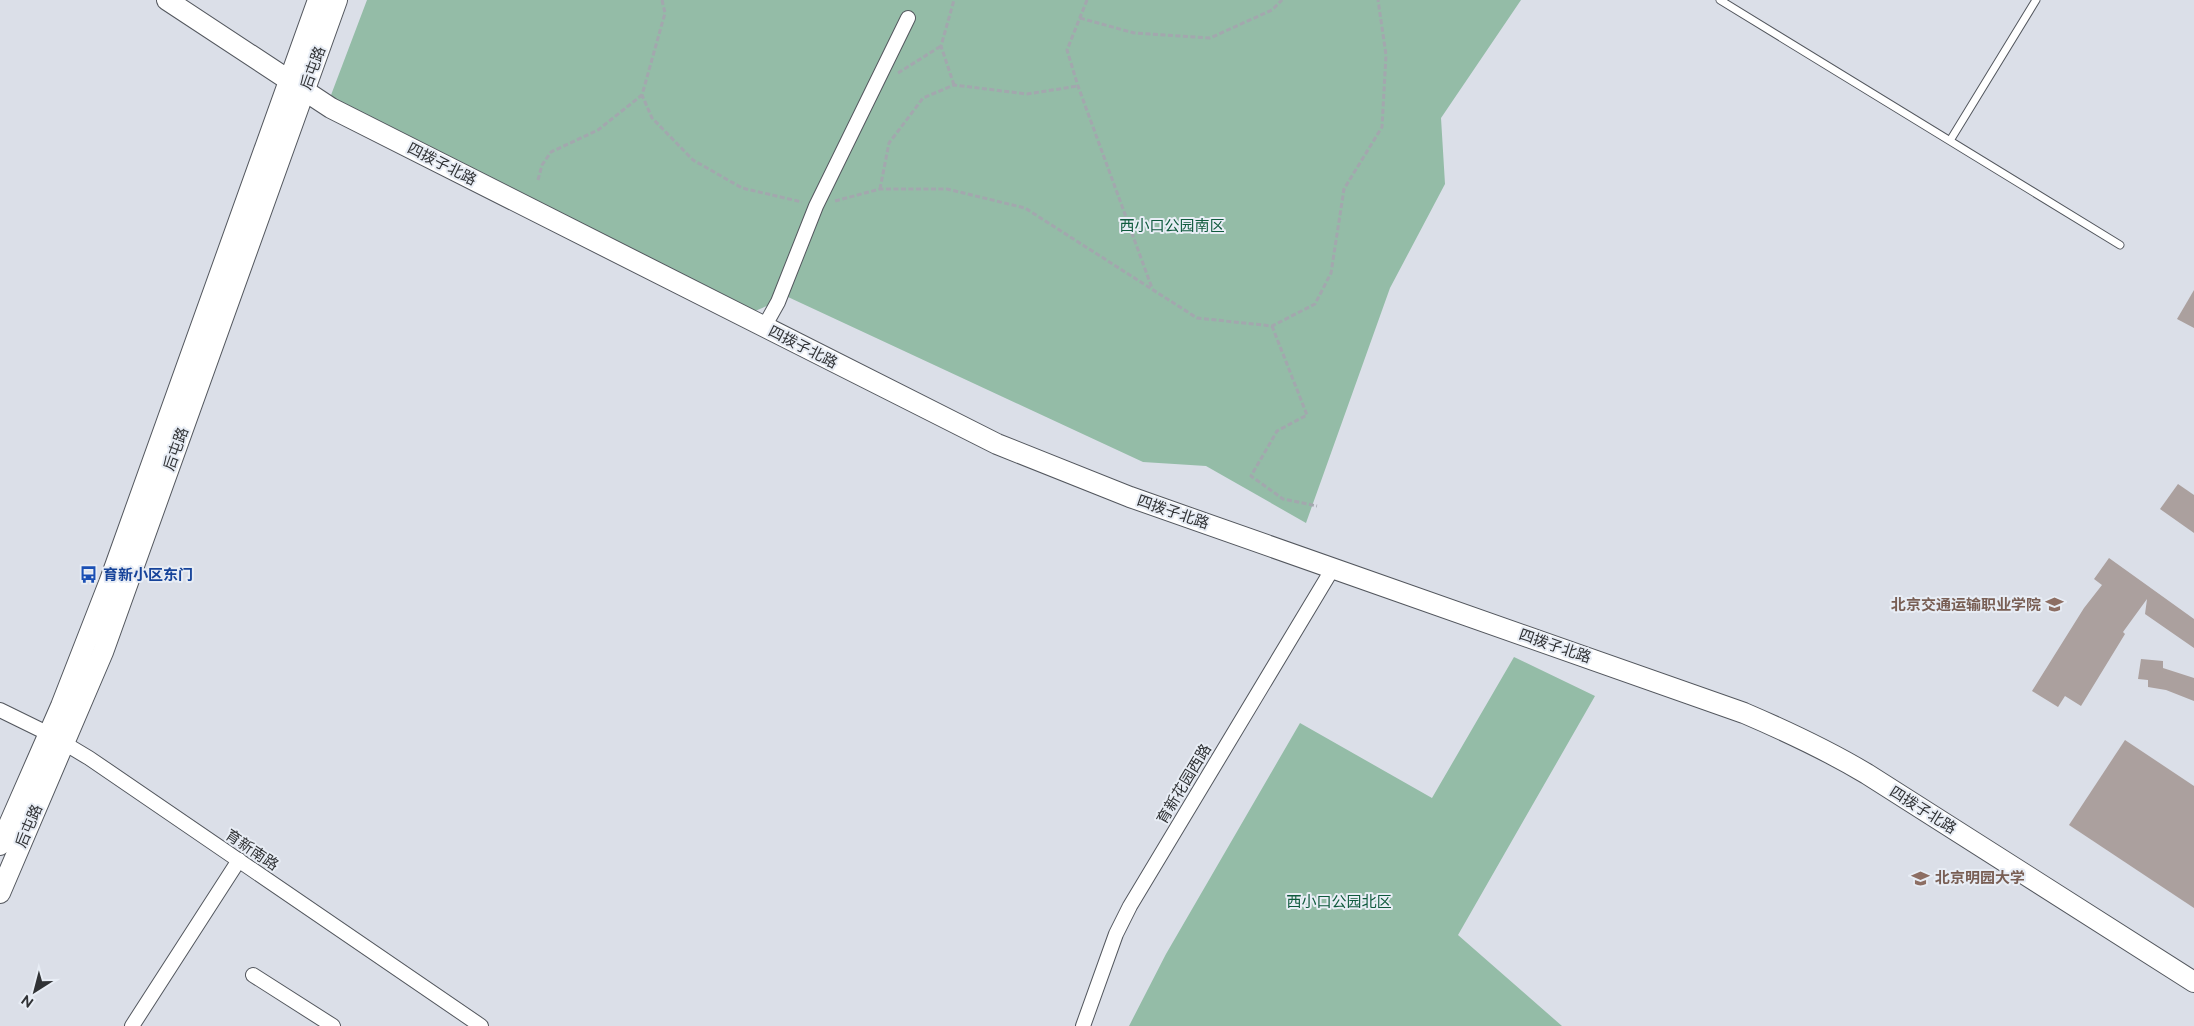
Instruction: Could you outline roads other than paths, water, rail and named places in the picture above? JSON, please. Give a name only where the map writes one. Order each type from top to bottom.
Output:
[{"type":"street","name":"四拨子北路","points":[[167,0],[297,86],[342,113],[956,425],[1005,447],[1130,497],[1744,713],[1790,732],[1828,751],[1867,774],[2194,982]]},
{"type":"street","name":"后屯路","points":[[0,845],[57,738],[115,619],[297,86],[318,0]]},
{"type":"street","name":"后屯路","points":[[297,86],[337,0]]},
{"type":"street","points":[[764,327],[778,302],[816,206],[908,18]]},
{"type":"street","name":"育新花园西路","points":[[1083,1026],[1116,934],[1130,906],[1333,568]]},
{"type":"street","name":"育新南路","points":[[0,710],[57,738],[239,860],[480,1026]]},
{"type":"street","name":"后屯路","points":[[0,892],[57,738]]},
{"type":"street","points":[[132,1026],[239,860]]},
{"type":"street","points":[[253,975],[333,1026]]},
{"type":"lane","points":[[1720,0],[1951,139],[2120,244]]},
{"type":"lane","points":[[1951,139],[2036,0]]},
{"type":"place","name":"育新小区东门","points":[[89,575]]},
{"type":"place","name":"北京交通运输职业学院","points":[[2055,605]]},
{"type":"place","name":"北京明园大学","points":[[1921,878]]},
{"type":"park label","name":"西小口公园南区","points":[[1172,226]]},
{"type":"park label","name":"西小口公园北区","points":[[1339,902]]}]
